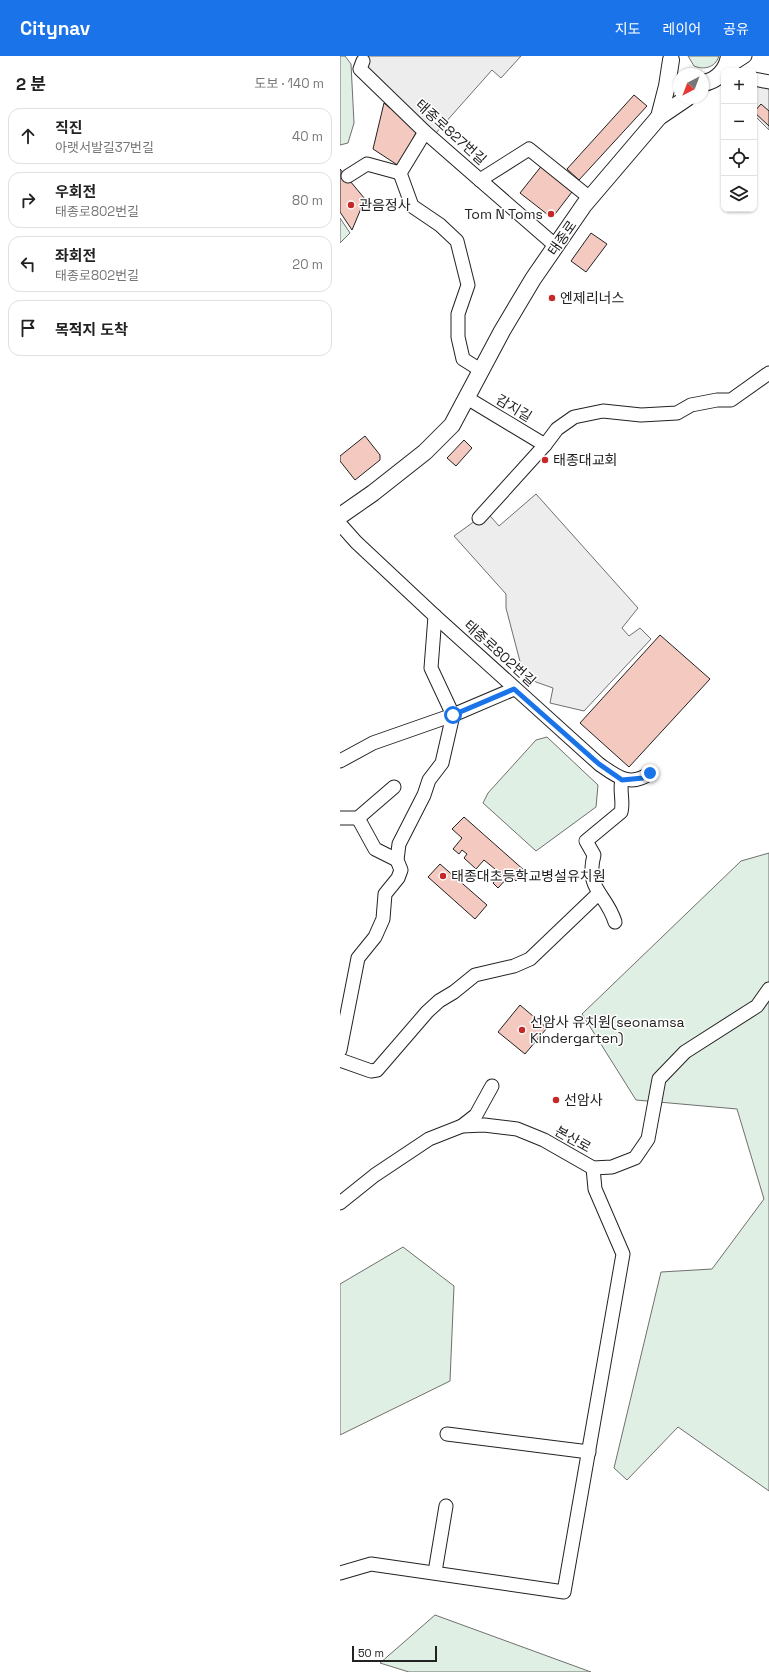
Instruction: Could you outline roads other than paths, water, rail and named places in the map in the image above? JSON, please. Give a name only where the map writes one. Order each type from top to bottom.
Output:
[{"type":"main road","name":"태종로","points":[[671,58],[674,68]]},
{"type":"main road","name":"태종로","points":[[659,117],[667,86],[671,58]]},
{"type":"main road","name":"태종로","points":[[340,516],[374,493],[425,452],[452,425],[506,325],[533,279],[556,246],[590,198],[659,117],[678,104]]},
{"type":"street","points":[[717,75],[745,56]]},
{"type":"street","name":"태종로827번길","points":[[363,61],[360,69],[425,132],[480,180],[529,149],[590,198]]},
{"type":"street","points":[[757,79],[769,82]]},
{"type":"street","points":[[400,173],[425,132]]},
{"type":"street","points":[[348,176],[367,164],[400,173]]},
{"type":"street","points":[[400,173],[412,206],[440,225],[457,241],[468,285],[458,314],[458,336],[463,359],[482,371]]},
{"type":"street","points":[[480,180],[556,246]]},
{"type":"street","points":[[479,518],[545,445],[557,429],[574,417],[602,411],[642,415],[677,413],[691,404],[717,400],[731,400],[769,374]]},
{"type":"street","name":"감지길","points":[[467,398],[545,445]]},
{"type":"street","name":"태종로802번길","points":[[340,524],[356,542],[514,689],[599,764],[622,780]]},
{"type":"street","points":[[340,1050],[358,958],[375,937],[383,919],[385,894],[398,878],[399,844],[424,795],[428,780],[442,763],[453,715],[431,668],[435,616]]},
{"type":"street","points":[[340,760],[373,743],[453,715],[514,689]]},
{"type":"street","points":[[615,922],[610,908],[592,882],[591,868],[594,855],[586,841],[621,812],[623,806],[620,786],[622,780],[643,778],[650,773]]},
{"type":"street","points":[[340,818],[358,818],[394,787]]},
{"type":"street","points":[[358,818],[375,849],[399,865]]},
{"type":"street","points":[[340,1060],[371,1071],[377,1070],[427,1012],[439,1001],[454,992],[475,975],[514,966],[530,959],[599,892]]},
{"type":"street","name":"본산로","points":[[340,1203],[375,1175],[429,1140],[462,1126],[484,1125],[517,1129],[544,1140],[593,1168],[612,1167],[635,1158],[648,1139],[659,1079],[685,1052],[756,1006],[769,989]]},
{"type":"street","points":[[462,1126],[476,1114],[492,1086]]},
{"type":"street","points":[[340,1573],[371,1564],[435,1572],[564,1592],[623,1254],[595,1189],[593,1168]]},
{"type":"street","points":[[447,1434],[589,1452]]},
{"type":"street","points":[[435,1572],[446,1506]]},
{"type":"place","name":"관음정사","points":[[351,205]]},
{"type":"place","name":"Tom N Toms","points":[[551,214]]},
{"type":"place","name":"엔제리너스","points":[[552,298]]},
{"type":"place","name":"태종대교회","points":[[545,460]]},
{"type":"place","name":"태종대초등학교병설유치원","points":[[443,876]]},
{"type":"place","name":"선암사 유치원(seonamsa Kindergarten)","points":[[522,1030]]},
{"type":"place","name":"선암사","points":[[556,1100]]}]
